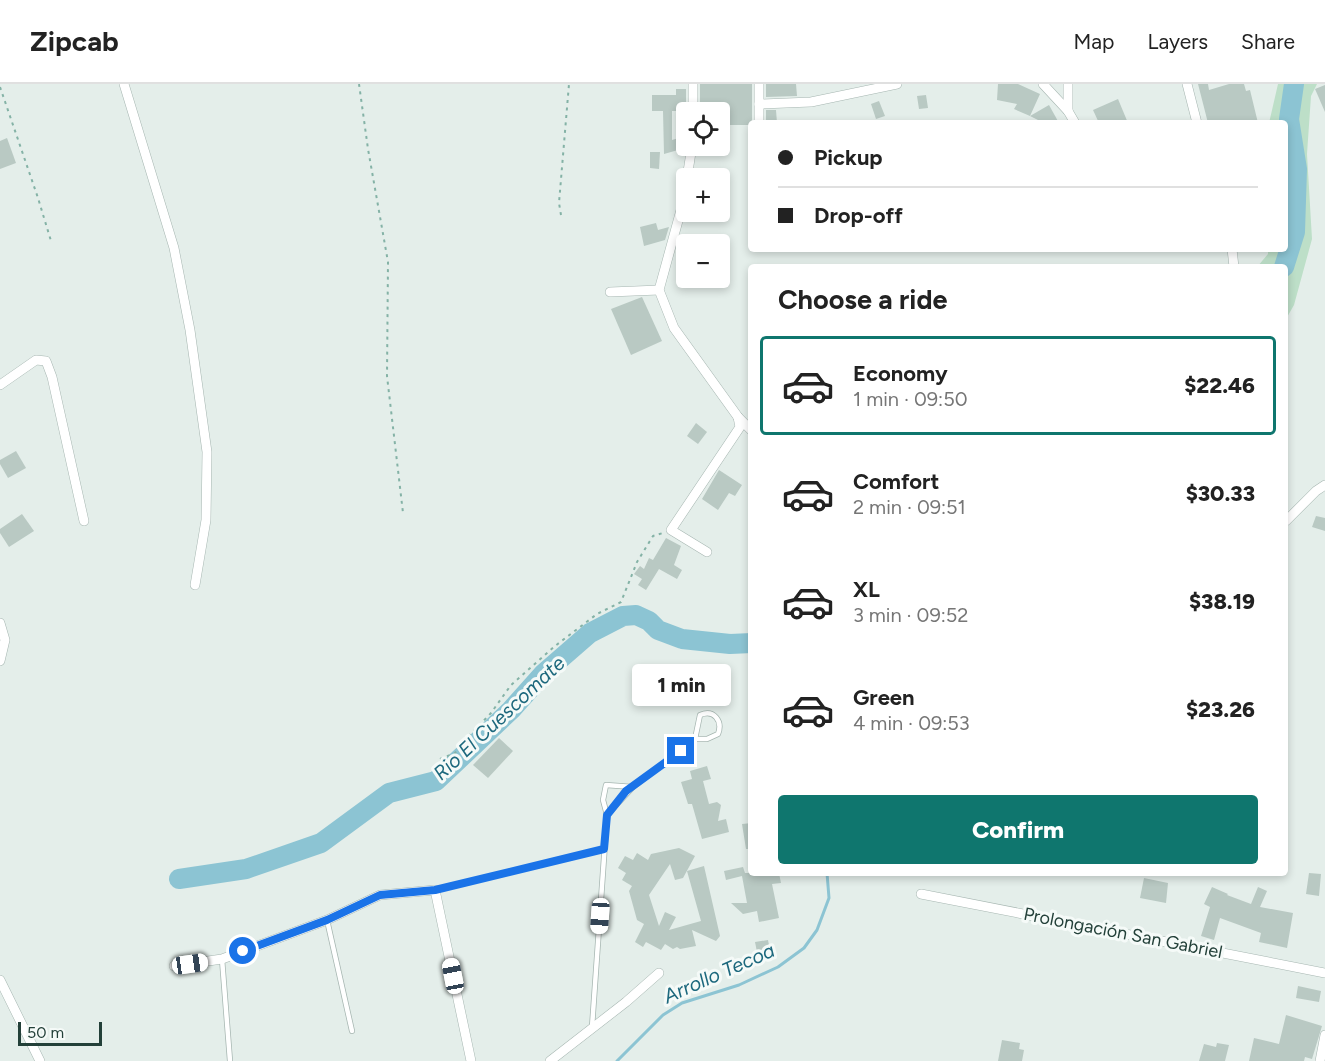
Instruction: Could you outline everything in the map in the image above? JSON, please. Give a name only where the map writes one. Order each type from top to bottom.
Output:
[{"type":"street","points":[[124,84],[174,248],[190,330],[207,452],[206,520],[195,585]]},
{"type":"street","points":[[693,84],[693,102]]},
{"type":"street","points":[[759,84],[759,120]]},
{"type":"street","points":[[759,104],[811,102],[897,84]]},
{"type":"street","points":[[1043,84],[1073,120]]},
{"type":"street","points":[[1068,84],[1068,111]]},
{"type":"street","points":[[1187,84],[1196,120]]},
{"type":"street","points":[[678,222],[659,290],[674,328],[738,417],[748,426]]},
{"type":"street","points":[[610,291],[659,290]]},
{"type":"street","points":[[0,386],[36,360],[46,361],[52,377],[84,521]]},
{"type":"street","points":[[707,552],[671,530],[740,427],[738,417]]},
{"type":"street","points":[[1288,519],[1325,485]]},
{"type":"street","points":[[0,623],[4,640],[0,661]]},
{"type":"street","points":[[174,966],[222,959],[327,920],[380,895],[435,890],[471,1061]]},
{"type":"street","name":"Prolongación San Gabriel","points":[[921,894],[1325,973]]},
{"type":"street","points":[[550,1061],[626,1002],[659,973]]},
{"type":"street","points":[[0,980],[40,1061]]},
{"type":"street","points":[[1320,1061],[1325,1035]]},
{"type":"lane","points":[[607,815],[633,787],[695,739],[707,739],[718,734],[721,727],[719,719],[706,712],[700,715],[695,739]]},
{"type":"lane","points":[[591,1027],[607,815],[603,800],[606,784],[633,787]]},
{"type":"lane","points":[[435,890],[604,849]]},
{"type":"lane","points":[[327,920],[352,1031]]},
{"type":"lane","points":[[222,959],[230,1061]]},
{"type":"path","points":[[359,84],[388,262],[387,376],[403,513]]},
{"type":"path","points":[[561,215],[559,203],[569,84]]},
{"type":"path","points":[[0,87],[51,241]]},
{"type":"path","points":[[441,759],[455,753],[491,713],[510,685],[597,614],[621,602],[637,562],[653,536],[671,530]]},
{"type":"green space","points":[[1278,84],[1317,84],[1311,96],[1307,154],[1312,239],[1294,305],[1288,316],[1288,264],[1260,264],[1268,252],[1288,252],[1288,170],[1290,166],[1288,162],[1288,120],[1270,120]]},
{"type":"building","points":[[700,84],[752,84],[752,120],[748,120],[748,125],[730,125],[730,102],[700,102]]},
{"type":"building","points":[[766,84],[796,84],[797,96],[766,97]]},
{"type":"building","points":[[998,84],[1018,84],[1040,94],[1030,116],[1014,109],[1017,104],[997,100]]},
{"type":"building","points":[[1198,84],[1208,84],[1209,90],[1229,84],[1244,84],[1246,91],[1250,90],[1257,120],[1207,120]]},
{"type":"building","points":[[1325,85],[1325,112],[1315,89]]},
{"type":"building","points":[[676,89],[686,89],[686,102],[676,102],[676,111],[672,111],[672,140],[676,139],[676,151],[664,154],[663,111],[652,111],[652,95],[676,95]]},
{"type":"building","points":[[926,95],[928,108],[919,109],[917,96]]},
{"type":"building","points":[[1118,99],[1127,120],[1098,120],[1093,110]]},
{"type":"building","points":[[879,101],[885,116],[876,119],[871,104]]},
{"type":"building","points":[[1049,105],[1057,120],[1038,120],[1030,116]]},
{"type":"building","points":[[766,110],[776,110],[777,120],[766,120]]},
{"type":"building","points":[[7,138],[16,163],[0,169],[0,141]]},
{"type":"building","points":[[650,152],[660,152],[659,169],[650,168]]},
{"type":"building","points":[[656,223],[658,230],[669,227],[665,240],[644,246],[640,227]]},
{"type":"building","points":[[642,297],[662,341],[631,355],[611,309]]},
{"type":"building","points":[[696,423],[707,432],[698,444],[687,436]]},
{"type":"building","points":[[16,451],[26,468],[8,478],[0,460]]},
{"type":"building","points":[[719,470],[742,485],[735,496],[729,493],[718,510],[702,499]]},
{"type":"building","points":[[22,514],[34,531],[9,547],[0,529]]},
{"type":"building","points":[[1316,516],[1325,518],[1325,531],[1312,527]]},
{"type":"building","points":[[666,538],[681,546],[674,565],[682,570],[677,579],[659,569],[646,590],[638,585],[642,579],[634,574],[640,566],[644,569],[649,558],[653,560]]},
{"type":"building","points":[[499,738],[513,751],[488,778],[473,765]]},
{"type":"building","points":[[707,766],[711,779],[703,781],[709,804],[717,802],[721,805],[718,821],[726,819],[729,832],[702,839],[692,804],[688,804],[681,782],[692,779],[690,771]]},
{"type":"building","points":[[748,823],[748,849],[746,849],[742,824]]},
{"type":"building","points":[[679,848],[695,856],[683,878],[675,880],[670,864],[649,895],[659,926],[665,912],[676,917],[669,930],[701,921],[687,871],[704,866],[720,936],[716,941],[692,930],[696,946],[673,949],[665,944],[661,950],[646,942],[643,947],[635,942],[644,924],[637,920],[629,891],[632,886],[622,880],[626,873],[618,868],[625,856],[633,860],[637,853],[648,860],[651,854]]},
{"type":"building","points":[[743,867],[748,876],[780,876],[781,883],[772,884],[779,918],[759,922],[757,911],[743,914],[731,903],[747,903],[742,876],[726,880],[724,871]]},
{"type":"building","points":[[1309,873],[1321,874],[1319,896],[1306,894]]},
{"type":"building","points":[[1144,878],[1168,883],[1166,903],[1140,898]]},
{"type":"building","points":[[1212,887],[1251,904],[1258,887],[1267,891],[1260,907],[1293,913],[1287,948],[1259,942],[1261,933],[1220,918],[1214,940],[1201,936],[1210,907],[1204,904]]},
{"type":"building","points":[[768,940],[770,950],[757,952],[755,942]]},
{"type":"building","points":[[1298,986],[1321,991],[1319,1002],[1296,998]]},
{"type":"building","points":[[1286,1015],[1322,1026],[1312,1059],[1305,1057],[1304,1061],[1249,1061],[1254,1038],[1279,1044]]},
{"type":"building","points":[[1002,1040],[1020,1043],[1019,1049],[1024,1050],[1022,1061],[998,1061]]},
{"type":"building","points":[[1217,1043],[1229,1045],[1225,1061],[1199,1061],[1204,1044],[1216,1047]]},
{"type":"waterway","name":"Rio El Cuescomate","points":[[1285,264],[1295,232],[1297,169],[1289,119],[1294,84]]},
{"type":"waterway","name":"Rio El Cuescomate","points":[[179,879],[246,869],[321,843],[389,793],[436,781],[511,710],[544,673],[590,633],[623,616],[636,615],[649,621],[658,630],[682,639],[730,644],[748,643]]},
{"type":"waterway","name":"Arrollo Tecoa","points":[[617,1061],[663,1015],[682,1003],[739,985],[778,967],[804,948],[817,930],[829,898],[827,876]]},
{"type":"route","points":[[243,951],[327,920],[380,895],[435,890],[604,849],[607,815],[626,791],[681,751]]}]
